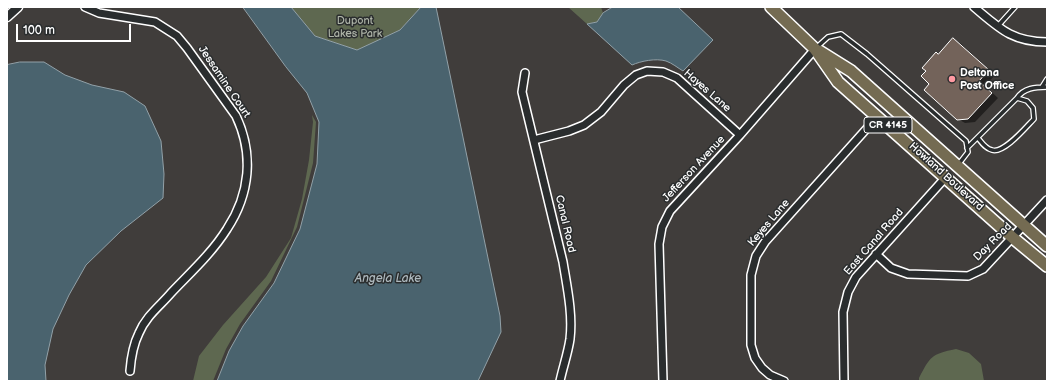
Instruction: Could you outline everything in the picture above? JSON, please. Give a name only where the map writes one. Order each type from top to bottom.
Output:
[{"type":"main road","name":"Howland Boulevard","points":[[771,7],[815,49],[838,82],[878,116],[1013,238],[1047,266]]},
{"type":"main road","name":"Howland Boulevard","points":[[815,49],[851,71],[1047,246]]},
{"type":"main road","points":[[890,127],[902,128],[943,165],[958,166]]},
{"type":"street","points":[[7,17],[18,7]]},
{"type":"street","name":"Jessamine Court","points":[[85,7],[99,13],[154,22],[177,36],[236,116],[241,126],[247,149],[248,174],[239,208],[227,229],[211,250],[169,296],[152,312],[139,332],[131,354],[130,371]]},
{"type":"street","points":[[974,7],[997,27],[1018,39],[1047,42]]},
{"type":"street","name":"Jefferson Avenue","points":[[662,381],[659,244],[662,227],[670,211],[740,135],[815,49]]},
{"type":"street","name":"Hayes Lane","points":[[534,140],[569,131],[584,125],[601,112],[624,85],[636,75],[647,71],[663,72],[677,78],[740,135]]},
{"type":"street","name":"Canal Road","points":[[525,73],[522,92],[563,262],[568,291],[570,339],[560,381]]},
{"type":"street","name":"Keyes Lane","points":[[784,381],[770,375],[762,368],[755,358],[751,345],[751,275],[756,256],[765,242],[878,116]]},
{"type":"street","name":"East Canal Road","points":[[844,381],[843,312],[848,292],[856,277],[946,177]]},
{"type":"street","name":"Day Road","points":[[876,254],[891,268],[908,274],[968,276],[983,269],[1025,226],[1047,200]]},
{"type":"lane","points":[[997,27],[1016,7]]},
{"type":"lane","points":[[815,49],[828,37],[841,34],[845,37],[966,141],[968,152],[958,166]]},
{"type":"lane","points":[[967,148],[1017,98],[1020,93],[1028,88],[1045,87],[1047,79]]},
{"type":"lane","points":[[978,138],[985,146],[993,151],[1000,150],[1034,119],[1034,108],[1027,101],[1017,98]]},
{"type":"green space","name":"Dupont Lakes Park","points":[[291,7],[421,7],[400,30],[357,51],[315,36]]},
{"type":"green space","points":[[568,7],[601,7],[603,13],[597,22],[587,24]]},
{"type":"green space","points":[[312,115],[316,122],[313,163],[297,227],[271,281],[240,324],[226,349],[213,381],[193,381],[199,356],[223,325],[266,277],[291,238],[302,199],[309,160],[313,122]]},
{"type":"green space","points":[[956,349],[969,353],[981,364],[984,381],[919,381],[919,378],[932,358],[941,353]]},
{"type":"water","name":"Angela Lake","points":[[243,7],[291,7],[315,36],[357,50],[400,30],[421,7],[436,7],[500,316],[501,332],[478,381],[217,381],[229,351],[243,326],[274,283],[300,229],[317,164],[319,122],[307,93],[286,67]]},
{"type":"water","points":[[613,7],[678,7],[713,40],[683,71],[662,60],[649,60],[632,65],[587,24],[597,22],[603,13]]},
{"type":"water","points":[[20,62],[44,62],[65,75],[92,85],[124,92],[145,106],[161,141],[164,174],[163,198],[121,231],[86,265],[69,295],[53,329],[45,365],[46,381],[7,381],[7,65]]},
{"type":"building","name":"Deltona Post Office","points":[[953,38],[989,70],[979,81],[992,93],[968,119],[957,120],[924,90],[929,84],[921,76],[926,71],[922,68],[936,52],[938,54]]},
{"type":"place","name":"Deltona Post Office","points":[[952,79]]}]
